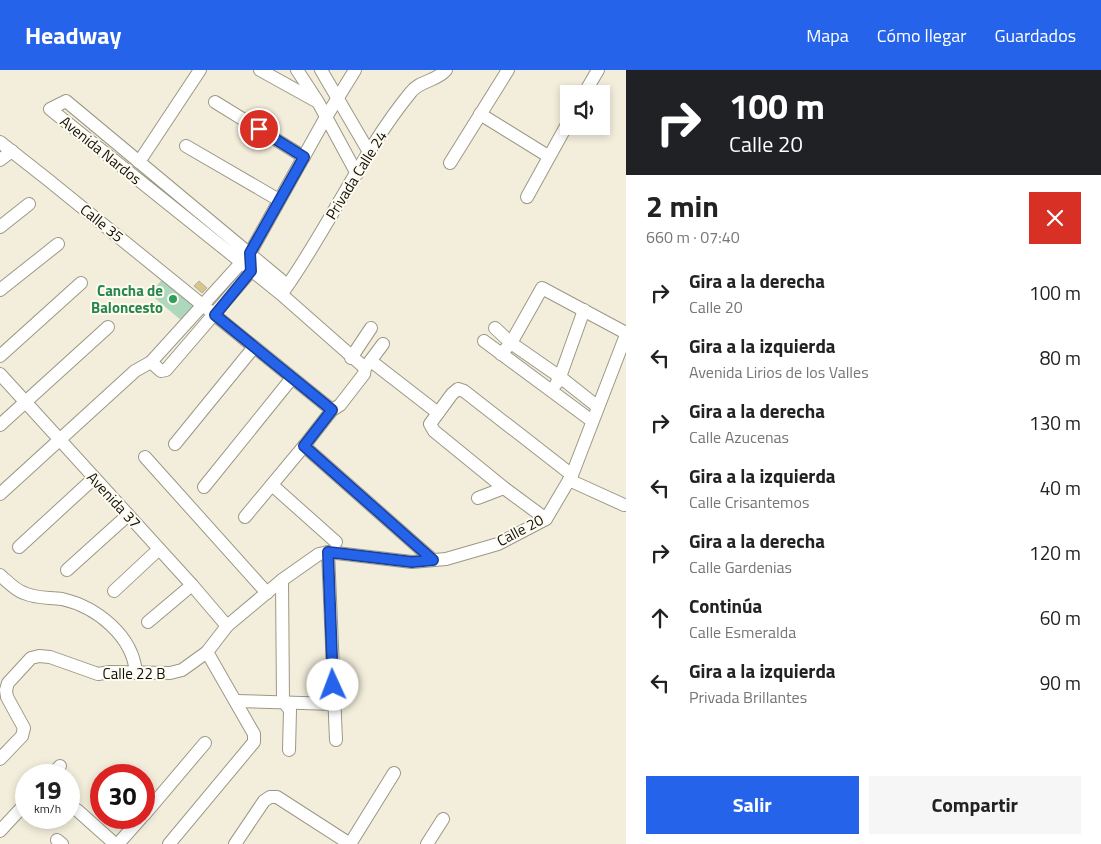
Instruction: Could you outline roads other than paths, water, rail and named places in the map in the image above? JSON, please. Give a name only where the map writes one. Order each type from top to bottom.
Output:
[{"type":"street","points":[[139,162],[200,70]]},
{"type":"street","points":[[260,70],[318,102]]},
{"type":"street","points":[[297,70],[318,102],[357,174]]},
{"type":"street","points":[[321,70],[369,152]]},
{"type":"street","points":[[0,494],[136,371],[151,362],[250,253],[354,70]]},
{"type":"street","name":"Privada Calle 24","points":[[284,290],[369,152],[412,89],[441,76],[446,70]]},
{"type":"street","points":[[450,163],[508,70]]},
{"type":"street","points":[[589,85],[598,70]]},
{"type":"street","name":"Avenida Nardos","points":[[284,290],[240,263],[50,109],[66,101],[250,253],[351,358],[368,365],[438,413]]},
{"type":"street","points":[[214,102],[304,157]]},
{"type":"street","points":[[480,114],[548,156]]},
{"type":"street","points":[[527,197],[560,135]]},
{"type":"street","name":"Calle 35","points":[[0,142],[332,410]]},
{"type":"street","points":[[186,146],[279,200]]},
{"type":"street","points":[[0,160],[12,151]]},
{"type":"street","points":[[0,227],[30,204]]},
{"type":"street","points":[[0,290],[58,244]]},
{"type":"street","points":[[151,362],[160,371],[166,370],[251,271],[250,253]]},
{"type":"street","points":[[0,356],[82,283]]},
{"type":"street","points":[[502,354],[511,343],[542,288],[626,334]]},
{"type":"street","points":[[552,391],[560,377],[584,310]]},
{"type":"street","points":[[0,425],[108,326]]},
{"type":"street","points":[[351,358],[371,328]]},
{"type":"street","points":[[495,328],[511,343],[560,377],[598,407]]},
{"type":"street","name":"Calle 20","points":[[328,552],[412,562],[446,559],[498,544],[546,519],[570,478],[626,334]]},
{"type":"street","points":[[484,340],[592,422]]},
{"type":"street","points":[[245,517],[332,410],[340,405],[384,344]]},
{"type":"street","points":[[175,444],[254,347]]},
{"type":"street","name":"Avenida 37","points":[[0,374],[227,626]]},
{"type":"street","points":[[204,487],[292,378]]},
{"type":"street","points":[[546,519],[504,488],[431,428],[430,424],[452,394],[458,389],[464,391],[570,478],[624,506]]},
{"type":"street","points":[[304,446],[433,560]]},
{"type":"street","points":[[145,457],[267,593]]},
{"type":"street","points":[[19,546],[93,478]]},
{"type":"street","points":[[272,485],[336,542]]},
{"type":"street","points":[[478,498],[504,488]]},
{"type":"street","points":[[66,570],[128,515]]},
{"type":"street","points":[[114,591],[159,549]]},
{"type":"street","points":[[328,552],[336,740]]},
{"type":"street","name":"Calle 22 B","points":[[2,751],[22,736],[24,728],[7,697],[8,683],[32,658],[39,656],[50,657],[98,674],[110,672],[170,673],[182,670],[207,652],[227,626],[282,580],[319,554],[328,552]]},
{"type":"street","points":[[0,575],[22,592],[36,598],[60,599],[96,612],[121,636],[135,666],[136,673]]},
{"type":"street","points":[[282,580],[283,702],[290,710],[289,750]]},
{"type":"street","points":[[148,622],[192,585]]},
{"type":"street","points":[[169,844],[254,742],[254,734],[207,652]]},
{"type":"street","points":[[236,701],[334,704]]},
{"type":"street","points":[[155,802],[205,743]]},
{"type":"street","points":[[235,844],[264,801],[270,796],[277,797],[350,844],[394,772]]},
{"type":"street","points":[[80,813],[117,844],[131,829]]},
{"type":"street","points":[[0,831],[15,815]]},
{"type":"street","points":[[427,844],[443,819]]},
{"type":"place","name":"Cancha de Baloncesto","points":[[173,299]]}]
